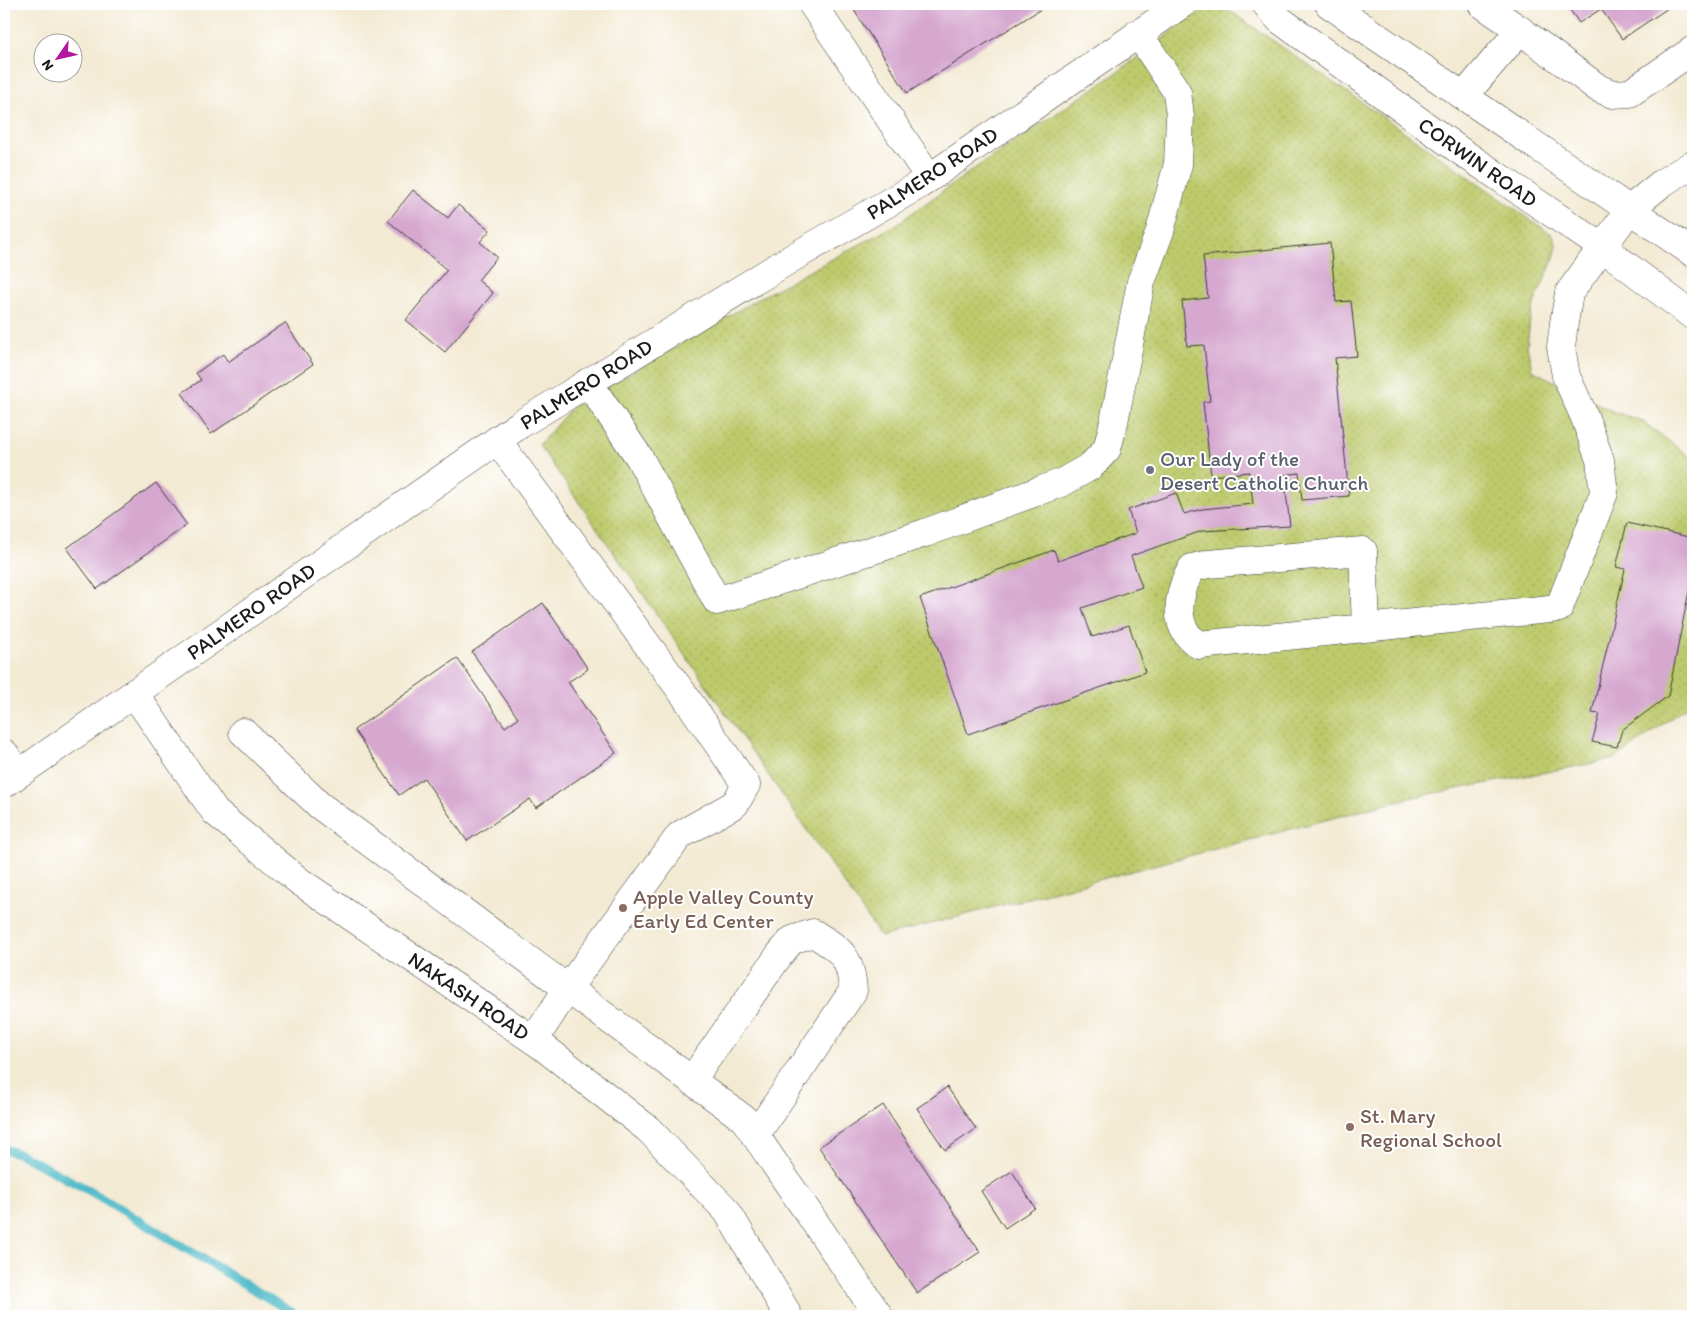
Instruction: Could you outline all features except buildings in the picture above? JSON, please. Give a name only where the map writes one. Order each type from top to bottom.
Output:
[{"type":"street","points":[[812,4],[929,177]]},
{"type":"street","name":"PALMERO ROAD","points":[[9,770],[134,693],[497,440],[588,382],[787,261],[919,185],[1182,4]]},
{"type":"street","name":"CORWIN ROAD","points":[[1266,4],[1287,26],[1459,150],[1602,247],[1693,316]]},
{"type":"street","points":[[1329,4],[1693,253]]},
{"type":"street","points":[[1482,4],[1598,88],[1612,94],[1630,93],[1693,50]]},
{"type":"street","points":[[1464,96],[1520,30]]},
{"type":"street","points":[[588,382],[639,457],[716,602],[925,532],[1063,482],[1091,466],[1107,449],[1116,413],[1141,282],[1160,231],[1178,164],[1180,116],[1177,92],[1138,33]]},
{"type":"street","points":[[1366,627],[1364,551],[1208,564],[1192,568],[1184,582],[1180,600],[1181,619],[1186,633],[1199,645],[1559,608],[1604,494],[1600,460],[1585,418],[1566,376],[1561,347],[1569,293],[1630,209],[1662,183],[1693,164]]},
{"type":"street","points":[[497,440],[685,696],[746,785],[735,804],[680,836],[568,988],[534,1040]]},
{"type":"street","name":"NAKASH ROAD","points":[[134,693],[215,812],[299,881],[534,1040],[648,1128],[727,1211],[788,1316]]},
{"type":"street","points":[[242,732],[319,805],[744,1119],[879,1316]]},
{"type":"street","points":[[692,1080],[780,954],[792,940],[813,933],[839,949],[852,972],[853,991],[755,1136]]},
{"type":"green space","points":[[1211,7],[1225,8],[1236,15],[1553,235],[1557,246],[1554,258],[1535,301],[1530,320],[1527,346],[1532,370],[1612,411],[1642,421],[1693,459],[1693,702],[1615,759],[1409,798],[881,937],[539,445],[572,407],[761,297],[894,226],[971,171],[1112,76],[1192,17]]},
{"type":"waterway","points":[[4,1149],[20,1154],[92,1192],[298,1316]]},
{"type":"place","name":"Our Lady of the Desert Catholic Church","points":[[1150,470]]},
{"type":"place","name":"Apple Valley County Early Ed Center","points":[[623,908]]},
{"type":"place","name":"St. Mary Regional School","points":[[1350,1127]]}]
